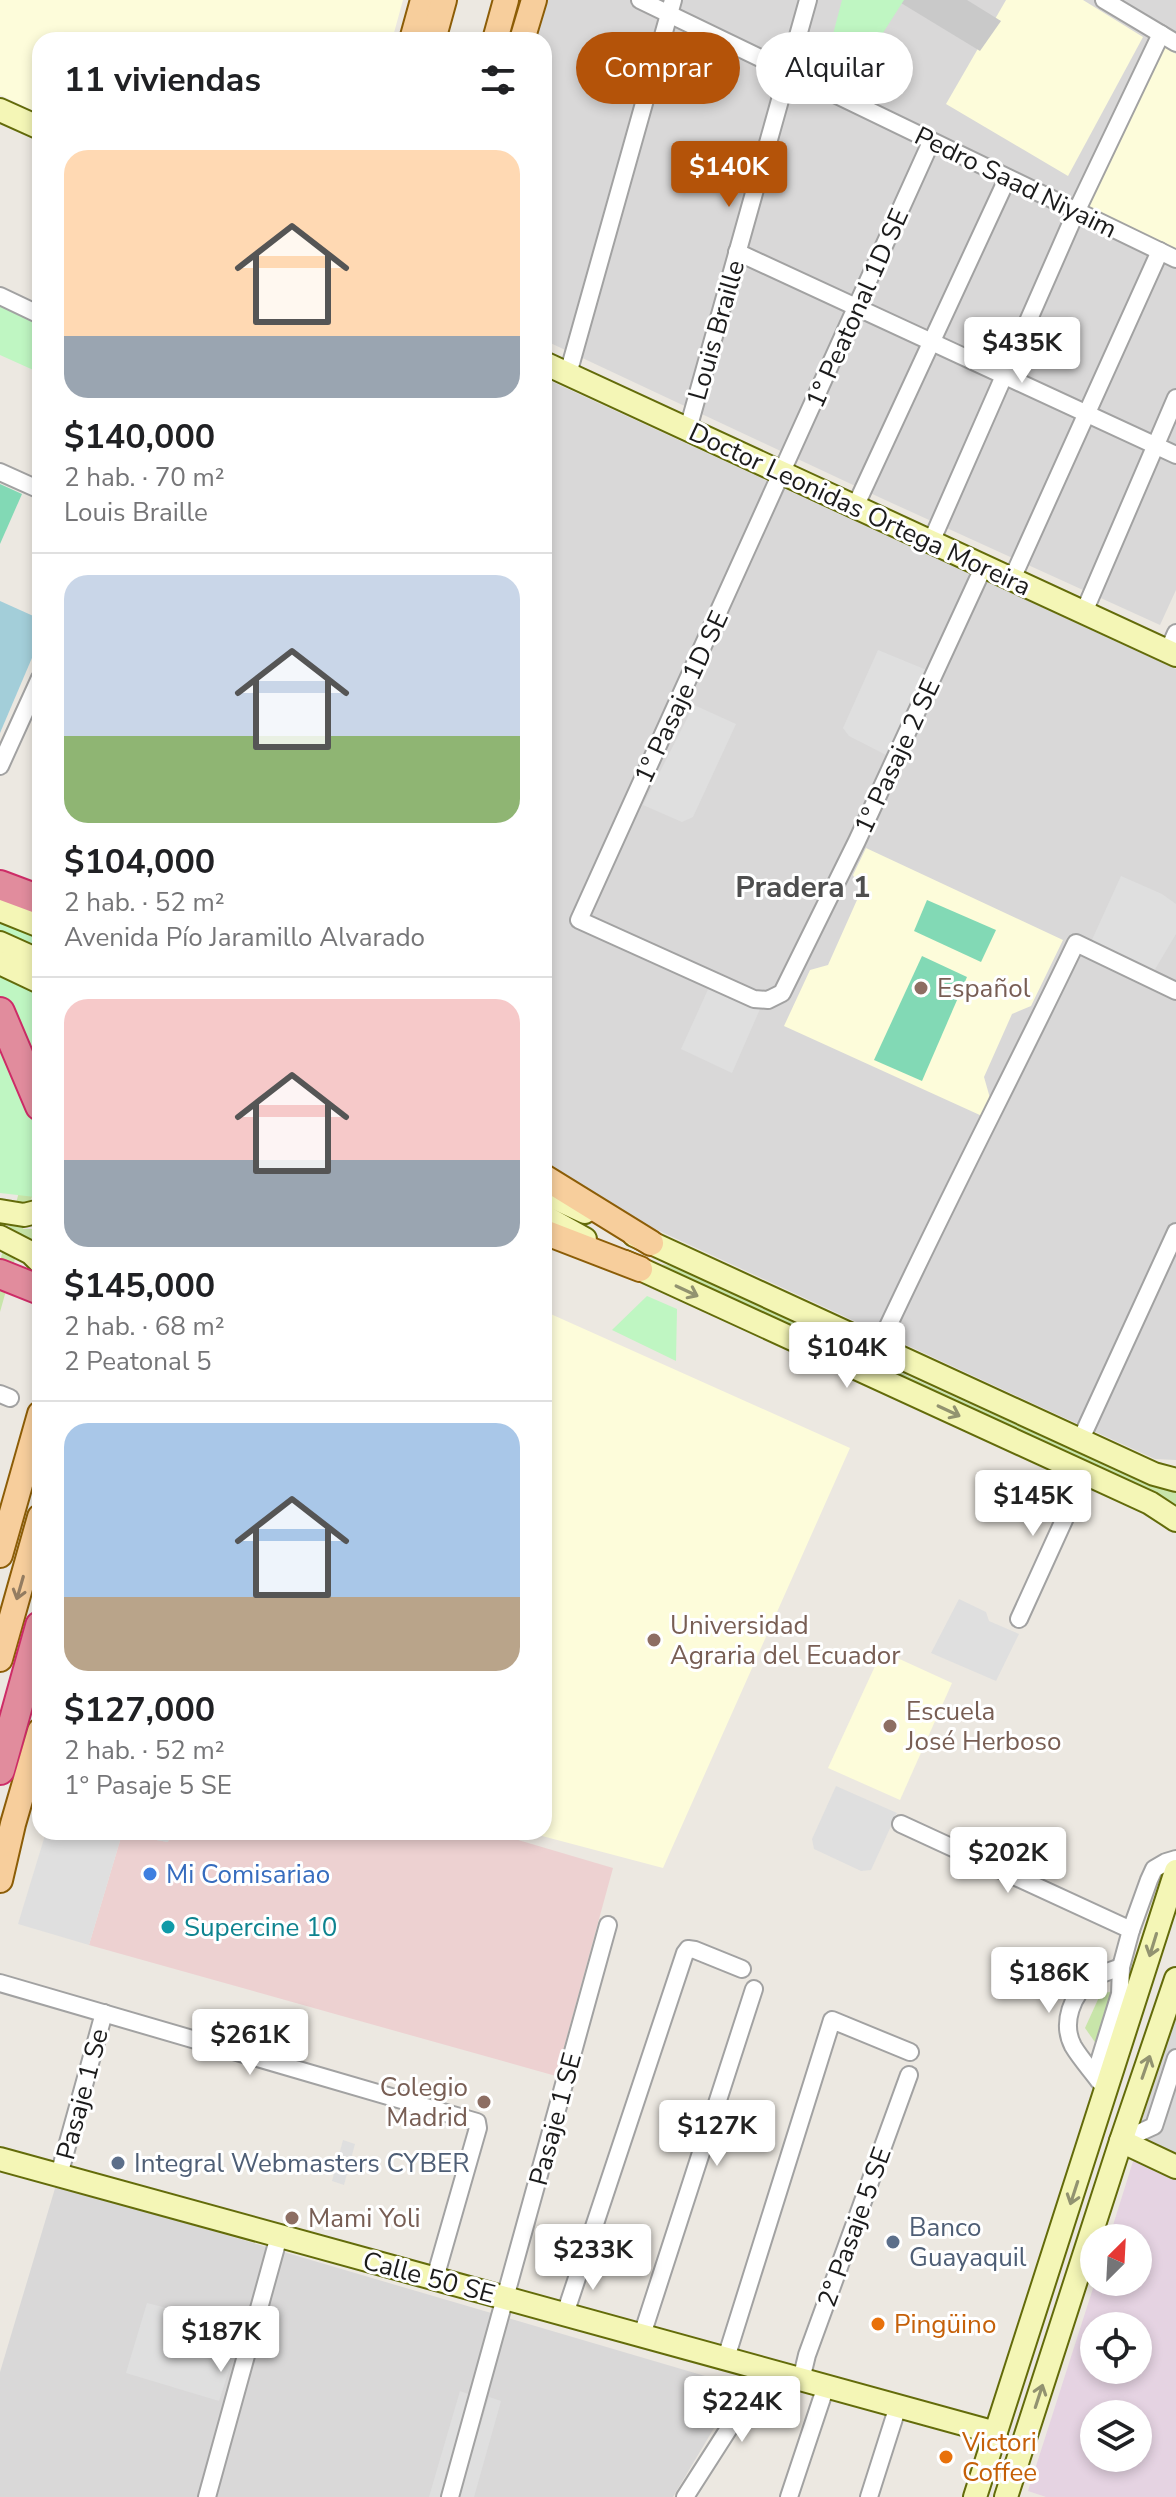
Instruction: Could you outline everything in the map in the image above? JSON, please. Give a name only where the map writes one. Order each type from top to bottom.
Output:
[{"type":"highway","points":[[0,885],[32,897]]},
{"type":"highway","points":[[0,1012],[32,1087]]},
{"type":"highway","points":[[0,1274],[32,1287]]},
{"type":"highway","points":[[0,1770],[32,1654]]},
{"type":"main road","points":[[414,32],[423,0]]},
{"type":"main road","points":[[435,32],[444,0]]},
{"type":"main road","points":[[497,32],[506,0]]},
{"type":"main road","points":[[524,32],[534,0]]},
{"type":"main road","points":[[0,110],[32,124]]},
{"type":"main road","name":"Doctor Leonidas Ortega Moreira","points":[[552,367],[1084,612],[1173,646]]},
{"type":"main road","points":[[0,910],[32,923]]},
{"type":"main road","points":[[0,943],[32,957]]},
{"type":"main road","points":[[0,963],[32,979]]},
{"type":"main road","points":[[0,981],[32,982]]},
{"type":"main road","points":[[552,1182],[651,1243]]},
{"type":"main road","points":[[552,1197],[1080,1441],[1154,1474],[1176,1480]]},
{"type":"main road","points":[[6,1212],[32,1213]]},
{"type":"main road","points":[[552,1220],[640,1269]]},
{"type":"main road","points":[[552,1235],[640,1269],[1150,1503],[1176,1520]]},
{"type":"main road","points":[[0,1237],[32,1256]]},
{"type":"main road","points":[[0,1555],[32,1443]]},
{"type":"main road","points":[[8,1531],[32,1474]]},
{"type":"main road","points":[[0,1659],[32,1545]]},
{"type":"main road","points":[[0,1880],[32,1759]]},
{"type":"main road","points":[[0,1854],[13,1824]]},
{"type":"main road","points":[[975,2497],[1101,2082],[1176,1871]]},
{"type":"main road","points":[[1006,2497],[1176,1979]]},
{"type":"main road","points":[[1121,2141],[1176,2167]]},
{"type":"main road","name":"Calle 50 SE","points":[[0,2159],[996,2433]]},
{"type":"street","name":"Pedro Saad Niyaim","points":[[640,0],[671,7],[756,55]]},
{"type":"street","name":"Louis Braille","points":[[799,32],[808,0]]},
{"type":"street","points":[[1104,0],[1176,43]]},
{"type":"street","points":[[568,374],[671,7]]},
{"type":"street","points":[[931,542],[1076,212],[1161,34]]},
{"type":"street","name":"Louis Braille","points":[[688,429],[778,104]]},
{"type":"street","name":"Pedro Saad Niyaim","points":[[853,104],[1176,259]]},
{"type":"street","name":"1° Peatonal 1D SE","points":[[782,473],[931,142]]},
{"type":"street","points":[[855,507],[1007,179]]},
{"type":"street","points":[[1012,579],[1160,251]]},
{"type":"street","points":[[737,252],[1176,455]]},
{"type":"street","points":[[0,296],[32,311]]},
{"type":"street","points":[[1084,612],[1176,398]]},
{"type":"street","points":[[0,472],[32,486]]},
{"type":"street","name":"1º Pasaje 1D SE","points":[[782,473],[579,920],[754,999],[768,1000],[786,988]]},
{"type":"street","name":"1º Pasaje 2 SE","points":[[786,988],[923,702],[984,566]]},
{"type":"street","points":[[0,766],[32,696]]},
{"type":"street","points":[[866,1374],[918,1259],[1076,943],[1176,991]]},
{"type":"street","points":[[1080,1441],[1176,1232]]},
{"type":"street","points":[[1019,1619],[1085,1474]]},
{"type":"street","points":[[901,1824],[1131,1930]]},
{"type":"street","points":[[1101,2082],[1120,1994],[1121,1967],[1131,1930],[1154,1869],[1176,1859]]},
{"type":"street","name":"Pasaje 1 SE","points":[[450,2497],[608,1925]]},
{"type":"street","points":[[565,2314],[685,1953],[688,1949],[695,1950],[742,1969]]},
{"type":"street","points":[[1101,2082],[1073,2046],[1068,2032],[1070,2010],[1091,1980],[1121,1967]]},
{"type":"street","points":[[0,1983],[477,2122],[478,2128],[435,2278]]},
{"type":"street","points":[[642,2335],[754,1989]]},
{"type":"street","name":"Pasaje 1 Se","points":[[59,2175],[104,2013]]},
{"type":"street","points":[[726,2358],[832,2020],[910,2052]]},
{"type":"street","points":[[1121,2141],[1154,2126],[1176,2058]]},
{"type":"street","name":"2° Pasaje 5 SE","points":[[801,2380],[807,2355],[909,2075]]},
{"type":"street","points":[[207,2497],[279,2236]]},
{"type":"street","points":[[687,2497],[767,2369]]},
{"type":"street","points":[[789,2497],[826,2386]]},
{"type":"street","points":[[869,2497],[898,2406]]},
{"type":"shaded area","points":[[0,0],[403,0],[394,32],[32,32],[32,110],[0,95]]},
{"type":"shaded area","points":[[543,0],[1176,0],[1176,590],[1160,625],[552,344],[552,32],[534,32]]},
{"type":"shaded area","points":[[903,0],[967,0],[1001,21],[980,51],[901,3]]},
{"type":"shaded area","points":[[1006,0],[1083,0],[1143,37],[1068,176],[946,104]]},
{"type":"shaded area","points":[[1164,46],[1176,54],[1176,252],[1086,210]]},
{"type":"shaded area","name":"Pradera 1","points":[[552,382],[1176,669],[1176,1460],[1155,1459],[625,1215],[552,1173]]},
{"type":"shaded area","points":[[878,650],[929,671],[890,757],[849,736],[843,728]]},
{"type":"shaded area","points":[[694,705],[736,724],[693,817],[682,822],[643,805]]},
{"type":"shaded area","name":"Español","points":[[866,848],[1063,940],[1031,1006],[1012,1014],[984,1077],[990,1098],[982,1116],[784,1026],[810,970],[828,965],[861,891],[853,875]]},
{"type":"shaded area","points":[[1121,876],[1162,894],[1176,904],[1176,934],[1154,971],[1091,942]]},
{"type":"shaded area","points":[[710,985],[760,1009],[732,1073],[681,1049]]},
{"type":"shaded area","name":"Universidad Agraria del Ecuador","points":[[552,1315],[850,1448],[663,1868],[552,1839]]},
{"type":"shaded area","points":[[959,1599],[986,1612],[989,1621],[1019,1634],[996,1681],[931,1653]]},
{"type":"shaded area","name":"Escuela José Herboso","points":[[882,1651],[952,1683],[900,1800],[828,1768]]},
{"type":"shaded area","points":[[836,1786],[897,1813],[871,1870],[861,1871],[814,1849],[812,1839]]},
{"type":"shaded area","points":[[44,1840],[120,1840],[89,1945],[18,1924]]},
{"type":"shaded area","points":[[120,1840],[518,1840],[613,1868],[556,2076],[89,1945]]},
{"type":"shaded area","points":[[1176,2016],[1176,2154],[1137,2135]]},
{"type":"shaded area","points":[[343,2140],[355,2144],[344,2185],[332,2181]]},
{"type":"shaded area","points":[[1135,2155],[1176,2175],[1176,2497],[1046,2497],[1028,2491],[1080,2329],[1080,2384],[1152,2384],[1152,2312],[1085,2312],[1091,2296],[1152,2296],[1152,2224],[1113,2224]]},
{"type":"shaded area","points":[[56,2185],[739,2386],[673,2497],[0,2497],[0,2372]]},
{"type":"shaded area","points":[[147,2303],[243,2327],[219,2401],[126,2373]]},
{"type":"shaded area","points":[[460,2391],[471,2395],[441,2497],[429,2497]]},
{"type":"shaded area","points":[[489,2397],[501,2401],[474,2497],[459,2497]]},
{"type":"green space","points":[[842,0],[904,0],[884,32],[834,32]]},
{"type":"green space","points":[[0,306],[32,320],[32,369],[0,355]]},
{"type":"green space","points":[[0,484],[22,494],[0,544]]},
{"type":"green space","points":[[927,900],[996,930],[981,962],[914,931]]},
{"type":"green space","points":[[0,919],[32,933],[32,1197],[0,1193]]},
{"type":"green space","points":[[922,956],[967,977],[922,1081],[874,1060]]},
{"type":"green space","points":[[32,1145],[32,1197],[23,1229],[32,1229],[32,1241],[22,1234],[0,1312],[0,1261]]},
{"type":"green space","points":[[662,1264],[677,1267],[1152,1486],[1176,1492],[1176,1510],[674,1274]]},
{"type":"green space","points":[[647,1296],[677,1309],[676,1361],[612,1330]]},
{"type":"green space","points":[[1115,1990],[1097,2045],[1085,2028],[1100,1995]]},
{"type":"water","points":[[0,601],[32,615],[32,658],[0,733]]},
{"type":"place","name":"Español","points":[[921,988]]},
{"type":"place","name":"Universidad Agraria del Ecuador","points":[[654,1640]]},
{"type":"place","name":"Escuela José Herboso","points":[[890,1726]]},
{"type":"place","name":"Mi Comisariao","points":[[150,1874]]},
{"type":"place","name":"Supercine 10","points":[[168,1927]]},
{"type":"place","name":"Colegio Madrid","points":[[484,2102]]},
{"type":"place","name":"Integral Webmasters CYBER","points":[[118,2163]]},
{"type":"place","name":"Mami Yoli","points":[[292,2218]]},
{"type":"place","name":"Banco Guayaquil","points":[[893,2242]]},
{"type":"place","name":"Pingüino","points":[[878,2324]]},
{"type":"place","name":"Victori Coffee","points":[[946,2457]]},
{"type":"district","name":"Pradera 1","points":[[803,887]]}]
